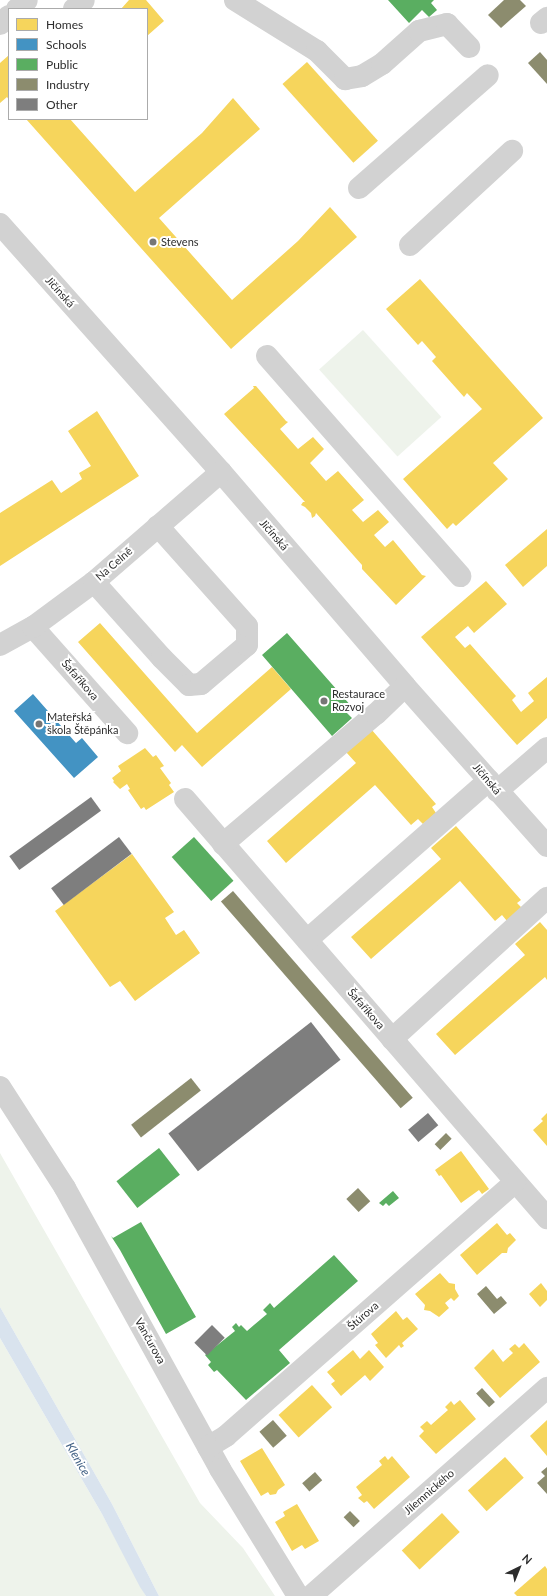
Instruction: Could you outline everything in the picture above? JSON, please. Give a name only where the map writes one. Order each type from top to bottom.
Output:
[{"type":"street","points":[[18,8],[27,0]]},
{"type":"street","points":[[75,8],[84,0]]},
{"type":"street","points":[[235,0],[317,51],[345,79],[362,76],[375,68],[419,31],[447,24],[469,47]]},
{"type":"street","points":[[0,24],[8,17]]},
{"type":"street","points":[[359,188],[488,75]]},
{"type":"street","points":[[410,245],[512,151]]},
{"type":"street","name":"Jičínská","points":[[0,224],[220,472],[405,686],[547,846]]},
{"type":"street","points":[[267,356],[460,576]]},
{"type":"street","name":"Na Celně","points":[[0,645],[34,626],[94,582],[220,472]]},
{"type":"street","points":[[94,582],[162,658],[189,685],[201,684],[247,645],[247,626],[158,526]]},
{"type":"street","name":"Šafaříkova","points":[[34,626],[127,733]]},
{"type":"street","points":[[223,844],[376,714],[405,686]]},
{"type":"street","points":[[307,940],[493,786],[547,748]]},
{"type":"street","name":"Šafaříkova","points":[[184,799],[515,1182],[540,1196],[547,1218]]},
{"type":"street","points":[[392,1039],[547,898]]},
{"type":"street","name":"Vančurova","points":[[0,1087],[65,1188],[208,1447],[298,1596]]},
{"type":"street","name":"Štúrova","points":[[208,1447],[226,1436],[515,1182]]},
{"type":"street","name":"Jilemnického","points":[[311,1596],[547,1388]]},
{"type":"shaded area","points":[[363,330],[441,417],[397,456],[319,369]]},
{"type":"shaded area","points":[[0,1153],[200,1503],[243,1548],[275,1596],[159,1596],[112,1504],[0,1307]]},
{"type":"shaded area","points":[[0,1338],[102,1514],[146,1596],[0,1596]]},
{"type":"water","name":"Klenice","points":[[0,1307],[112,1504],[159,1596],[146,1596],[140,1587],[102,1514],[0,1338]]},
{"type":"building: Homes","points":[[129,0],[146,0],[164,21],[148,35],[148,8],[122,8]]},
{"type":"building: Homes","points":[[8,56],[8,98],[7,97],[0,103],[0,63]]},
{"type":"building: Homes","points":[[307,62],[378,141],[353,163],[282,84]]},
{"type":"building: Homes","points":[[233,98],[260,129],[159,218],[232,300],[298,241],[330,207],[357,237],[231,349],[27,120],[71,120],[135,192],[202,133]]},
{"type":"building: Homes","points":[[420,279],[543,418],[493,463],[508,479],[456,526],[453,523],[447,529],[403,479],[482,409],[467,393],[464,397],[432,361],[436,357],[422,341],[418,345],[386,309]]},
{"type":"building: Homes","points":[[253,386],[256,386],[288,422],[280,429],[298,449],[313,437],[324,449],[310,463],[326,481],[338,471],[364,500],[352,510],[363,522],[378,510],[389,522],[374,535],[385,547],[393,540],[422,575],[426,576],[396,605],[362,569],[362,565],[316,513],[312,518],[311,513],[301,505],[305,502],[224,414],[254,388]]},
{"type":"building: Homes","points":[[97,411],[139,476],[0,566],[0,513],[52,480],[61,493],[82,479],[79,473],[91,466],[68,431]]},
{"type":"building: Homes","points":[[547,529],[547,566],[523,587],[505,565]]},
{"type":"building: Homes","points":[[486,581],[507,604],[474,633],[468,626],[455,637],[465,648],[470,644],[516,696],[512,700],[521,712],[534,701],[528,693],[547,677],[547,718],[517,745],[421,637]]},
{"type":"building: Homes","points":[[100,623],[197,733],[272,667],[291,689],[202,767],[182,745],[175,752],[78,642]]},
{"type":"building: Homes","points":[[371,729],[436,804],[432,807],[436,813],[423,824],[418,819],[411,825],[375,785],[286,863],[267,841],[356,763],[346,752]]},
{"type":"building: Homes","points":[[145,748],[153,757],[156,755],[164,766],[160,768],[171,783],[169,785],[174,792],[146,810],[144,807],[141,809],[128,790],[130,789],[127,784],[120,789],[113,782],[114,781],[112,778],[121,771],[118,766]]},
{"type":"building: Homes","points":[[456,826],[521,900],[517,903],[522,908],[507,921],[502,915],[495,921],[460,881],[371,959],[351,937],[441,859],[431,848]]},
{"type":"building: Homes","points":[[132,854],[174,912],[165,918],[176,935],[184,930],[200,953],[135,1001],[120,981],[110,987],[55,911]]},
{"type":"building: Homes","points":[[540,922],[547,930],[547,980],[545,977],[455,1055],[436,1034],[525,955],[515,944]]},
{"type":"building: Homes","points":[[547,1113],[547,1146],[533,1130],[543,1121],[541,1119]]},
{"type":"building: Homes","points":[[461,1151],[489,1189],[482,1194],[479,1190],[461,1203],[441,1175],[439,1176],[435,1170]]},
{"type":"building: Homes","points":[[497,1223],[507,1235],[510,1233],[516,1240],[508,1248],[507,1253],[502,1253],[477,1275],[460,1255]]},
{"type":"building: Homes","points":[[440,1273],[449,1283],[455,1284],[455,1289],[459,1296],[454,1301],[451,1298],[445,1303],[449,1308],[439,1317],[430,1311],[424,1310],[425,1305],[415,1294]]},
{"type":"building: Homes","points":[[541,1283],[547,1291],[547,1300],[540,1307],[529,1294]]},
{"type":"building: Homes","points":[[396,1311],[403,1320],[407,1317],[418,1329],[402,1343],[404,1346],[401,1348],[399,1345],[386,1358],[375,1345],[378,1343],[371,1334]]},
{"type":"building: Homes","points":[[524,1343],[540,1362],[500,1398],[474,1368],[493,1349],[503,1362],[513,1353],[509,1349],[515,1344],[519,1348]]},
{"type":"building: Homes","points":[[353,1350],[360,1359],[369,1350],[384,1367],[370,1381],[365,1375],[341,1396],[331,1384],[335,1381],[327,1372]]},
{"type":"building: Homes","points":[[312,1385],[332,1407],[299,1437],[279,1415]]},
{"type":"building: Homes","points":[[460,1400],[476,1419],[436,1454],[419,1436],[424,1431],[420,1427],[427,1421],[431,1425],[448,1410],[445,1407],[451,1401],[454,1405]]},
{"type":"building: Homes","points":[[547,1420],[547,1456],[530,1436]]},
{"type":"building: Homes","points":[[262,1448],[285,1485],[278,1490],[276,1494],[270,1495],[268,1492],[261,1496],[240,1461]]},
{"type":"building: Homes","points":[[385,1456],[388,1460],[392,1456],[410,1477],[374,1509],[367,1501],[364,1503],[358,1498],[362,1495],[356,1487],[382,1465],[379,1461]]},
{"type":"building: Homes","points":[[505,1457],[524,1478],[487,1511],[468,1490]]},
{"type":"building: Homes","points":[[297,1504],[319,1541],[305,1549],[302,1545],[292,1551],[275,1522],[285,1516],[283,1512]]},
{"type":"building: Homes","points":[[442,1513],[460,1532],[420,1570],[402,1551]]},
{"type":"building: Homes","points":[[545,1566],[547,1569],[547,1596],[517,1596],[514,1593]]},
{"type":"building: Schools","points":[[33,694],[76,743],[82,738],[98,757],[74,778],[14,711]]},
{"type":"building: Public","points":[[388,0],[434,0],[431,3],[437,10],[429,17],[422,10],[409,23]]},
{"type":"building: Public","points":[[287,633],[352,707],[346,712],[352,718],[332,736],[262,655]]},
{"type":"building: Public","points":[[194,837],[233,881],[211,901],[172,857]]},
{"type":"building: Public","points":[[159,1148],[180,1175],[137,1208],[116,1181]]},
{"type":"building: Public","points":[[393,1191],[399,1198],[389,1206],[386,1203],[383,1206],[379,1203]]},
{"type":"building: Public","points":[[141,1222],[196,1317],[166,1334],[111,1236],[113,1238]]},
{"type":"building: Public","points":[[334,1255],[358,1281],[279,1350],[290,1363],[246,1400],[217,1370],[214,1372],[208,1365],[211,1362],[205,1355],[235,1331],[232,1327],[236,1323],[239,1327],[241,1325],[247,1331],[267,1314],[263,1310],[270,1303],[274,1308]]},
{"type":"building: Industry","points":[[504,0],[520,0],[526,6],[501,28],[488,15]]},
{"type":"building: Industry","points":[[540,52],[547,60],[547,84],[528,63]]},
{"type":"building: Industry","points":[[233,891],[413,1098],[401,1108],[221,901]]},
{"type":"building: Industry","points":[[191,1078],[201,1091],[141,1137],[131,1125]]},
{"type":"building: Industry","points":[[446,1133],[452,1139],[440,1150],[435,1144]]},
{"type":"building: Industry","points":[[358,1188],[370,1201],[359,1212],[346,1199]]},
{"type":"building: Industry","points":[[486,1286],[497,1299],[501,1296],[507,1303],[494,1314],[477,1294]]},
{"type":"building: Industry","points":[[482,1388],[495,1402],[489,1407],[476,1393]]},
{"type":"building: Industry","points":[[273,1420],[287,1436],[273,1448],[259,1432]]},
{"type":"building: Industry","points":[[547,1467],[547,1494],[537,1483],[545,1476],[541,1472]]},
{"type":"building: Industry","points":[[315,1472],[322,1480],[309,1491],[302,1483]]},
{"type":"building: Industry","points":[[350,1511],[360,1521],[354,1527],[344,1517]]},
{"type":"building: Other","points":[[91,797],[101,811],[19,870],[9,856]]},
{"type":"building: Other","points":[[119,837],[132,854],[64,905],[51,888]]},
{"type":"building: Other","points":[[311,1022],[341,1060],[198,1171],[168,1133]]},
{"type":"building: Other","points":[[428,1113],[438,1125],[418,1142],[408,1130]]},
{"type":"building: Other","points":[[212,1325],[225,1338],[207,1355],[194,1343]]},
{"type":"place","name":"Stevens","points":[[153,242]]},
{"type":"place","name":"Restaurace Rozvoj","points":[[324,701]]},
{"type":"place","name":"Mateřská škola Štěpánka","points":[[39,724]]}]
